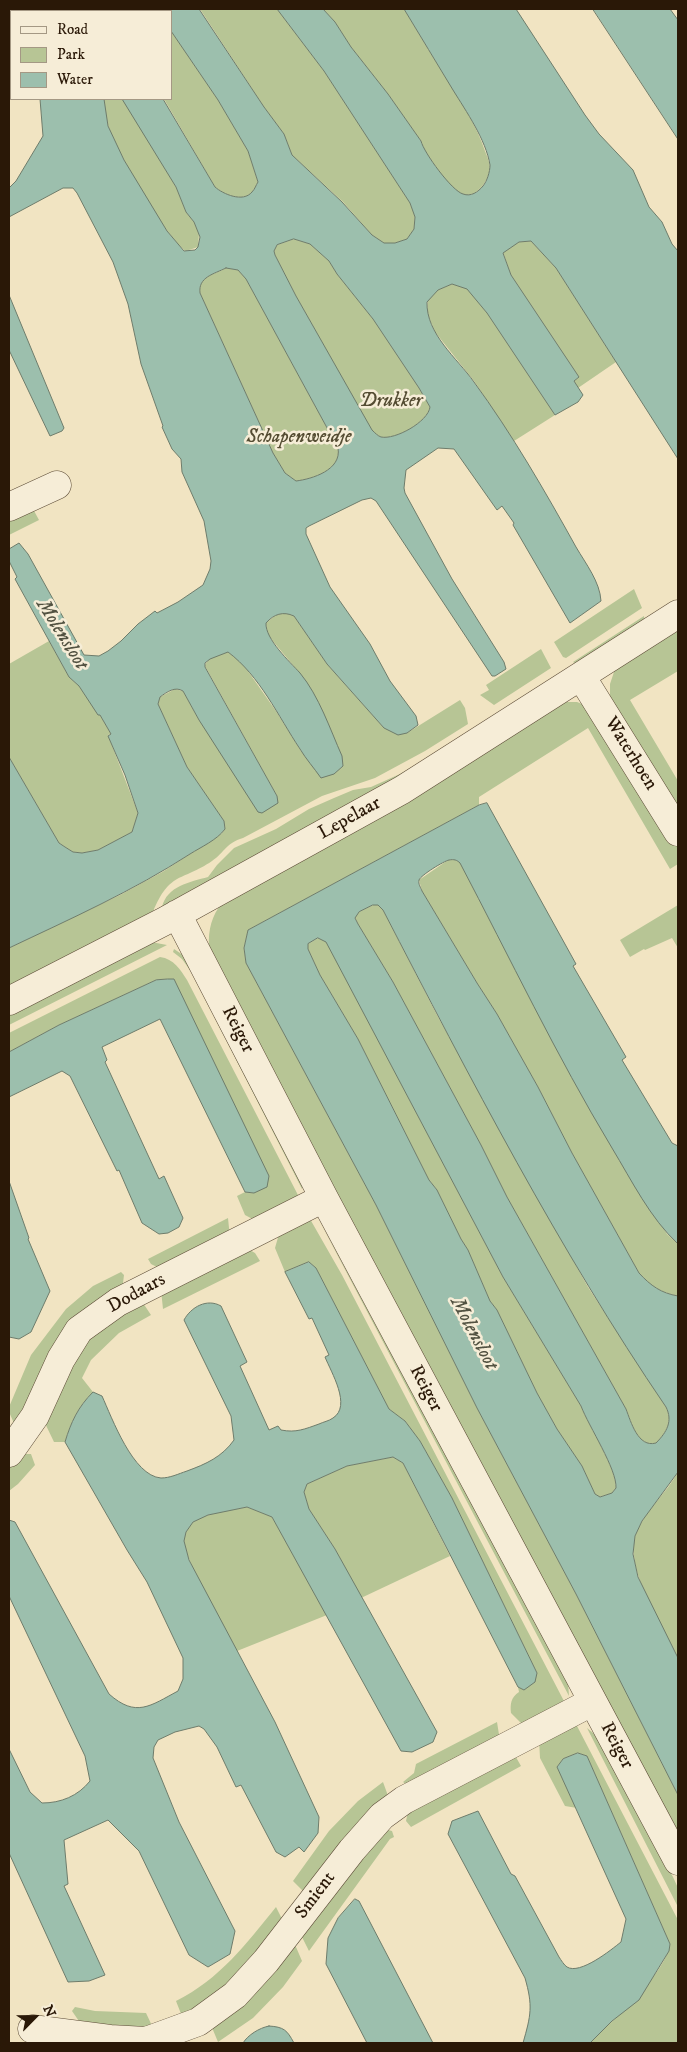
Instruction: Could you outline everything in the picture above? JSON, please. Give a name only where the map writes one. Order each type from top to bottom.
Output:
[{"type":"street","points":[[9,507],[57,485]]},
{"type":"street","name":"Lepelaar","points":[[9,1001],[177,914],[402,790],[678,614]]},
{"type":"street","name":"Waterhoen","points":[[581,676],[678,832]]},
{"type":"street","name":"Reiger","points":[[177,914],[324,1198],[678,1861]]},
{"type":"street","name":"Dodaars","points":[[9,1453],[35,1416],[61,1359],[79,1330],[118,1302],[324,1198]]},
{"type":"street","name":"Smient","points":[[32,2029],[110,2039],[146,2041],[198,2022],[235,1995],[266,1962],[352,1850],[382,1816],[404,1800],[592,1702]]},
{"type":"green space","points":[[200,9],[277,9],[324,71],[410,203],[415,216],[414,229],[407,239],[395,243],[384,243],[372,235],[343,202],[292,155],[284,134],[264,107]]},
{"type":"green space","points":[[323,9],[404,9],[465,108],[482,142],[490,169],[483,185],[475,193],[465,195],[459,193],[449,184],[423,149],[421,141],[388,94],[351,47],[335,22]]},
{"type":"green space","points":[[172,32],[218,100],[248,151],[258,182],[253,191],[244,197],[233,196],[215,187],[165,100],[172,100]]},
{"type":"green space","points":[[104,100],[124,100],[176,187],[186,212],[194,222],[199,234],[198,247],[186,251],[177,243],[155,213],[120,153],[106,119]]},
{"type":"green space","name":"Drukker","points":[[294,239],[310,244],[329,261],[373,319],[419,388],[430,407],[428,413],[410,429],[387,437],[381,437],[372,431],[275,255],[274,251],[277,245]]},
{"type":"green space","points":[[531,241],[556,268],[616,362],[578,388],[574,381],[579,377],[511,275],[503,252],[519,242]]},
{"type":"green space","name":"Schapenweidje","points":[[227,268],[238,270],[246,279],[338,448],[338,456],[335,462],[331,468],[324,472],[296,481],[285,473],[273,453],[200,293],[204,280],[212,274]]},
{"type":"green space","points":[[452,284],[467,288],[487,313],[555,415],[514,441],[474,381],[435,332],[427,313],[428,299],[438,290]]},
{"type":"green space","points":[[33,509],[39,520],[9,535],[9,514]]},
{"type":"green space","points":[[634,589],[642,608],[566,658],[563,657],[554,642]]},
{"type":"green space","points":[[282,613],[294,616],[327,664],[384,728],[407,733],[460,700],[465,708],[468,724],[425,751],[375,778],[322,796],[233,842],[212,861],[171,883],[159,899],[153,912],[9,987],[9,948],[120,895],[164,871],[222,833],[225,829],[224,821],[187,767],[158,704],[160,697],[175,689],[183,691],[199,720],[277,796],[205,666],[211,658],[228,652],[243,664],[301,751],[333,774],[343,766],[301,675],[267,634],[266,623]]},
{"type":"green space","points":[[644,616],[645,622],[578,665],[573,662]]},
{"type":"green space","points":[[678,628],[678,671],[630,700],[678,781],[678,814],[610,697],[610,684],[615,669]]},
{"type":"green space","points":[[49,641],[69,677],[79,686],[111,734],[108,735],[138,813],[132,832],[98,850],[82,853],[73,852],[59,843],[9,757],[9,664]]},
{"type":"green space","points":[[541,649],[551,668],[494,705],[480,695],[489,690],[486,685]]},
{"type":"green space","points":[[566,702],[577,702],[587,706],[678,845],[678,864],[670,869],[588,728],[479,797],[479,805],[248,930],[244,948],[246,963],[376,1205],[477,1408],[576,1594],[678,1795],[678,1844],[207,947],[209,946],[211,923],[222,903],[368,822]]},
{"type":"green space","points":[[464,736],[349,808],[162,907],[169,894],[180,886],[208,877],[234,848],[276,829],[309,809],[353,790],[371,787],[400,774]]},
{"type":"green space","points":[[448,860],[460,862],[505,949],[667,1234],[678,1244],[678,1296],[657,1288],[639,1273],[497,1014],[422,891],[419,880]]},
{"type":"green space","points":[[373,905],[378,905],[383,910],[437,1015],[588,1287],[666,1407],[669,1417],[668,1426],[656,1443],[644,1442],[636,1433],[626,1409],[507,1197],[393,982],[358,924],[355,917],[359,912]]},
{"type":"green space","points":[[678,905],[678,948],[672,938],[644,949],[630,957],[620,940]]},
{"type":"green space","points":[[318,938],[326,941],[503,1277],[581,1406],[612,1470],[616,1488],[612,1493],[599,1497],[595,1494],[582,1466],[557,1429],[537,1393],[497,1310],[490,1301],[468,1250],[437,1190],[429,1180],[358,1039],[320,975],[308,949],[308,944]]},
{"type":"green space","points":[[151,942],[167,945],[9,1025],[9,1013]]},
{"type":"green space","points":[[174,949],[184,954],[303,1182],[302,1189],[192,973],[182,959],[173,952]]},
{"type":"green space","points":[[160,957],[173,962],[187,980],[299,1197],[260,1223],[245,1215],[237,1196],[245,1192],[254,1193],[168,979],[156,980],[59,1025],[9,1052],[9,1033]]},
{"type":"green space","points":[[228,1218],[230,1238],[163,1270],[151,1264],[148,1259]]},
{"type":"green space","points":[[310,1219],[342,1275],[565,1703],[525,1727],[511,1713],[511,1704],[514,1696],[519,1692],[518,1687],[524,1690],[537,1673],[452,1498],[420,1441],[405,1421],[389,1409],[316,1268],[309,1262],[285,1272],[275,1248],[279,1234]]},
{"type":"green space","points":[[319,1220],[568,1682],[569,1696]]},
{"type":"green space","points":[[246,1248],[255,1253],[260,1261],[163,1309],[161,1290]]},
{"type":"green space","points":[[121,1272],[124,1275],[122,1291],[17,1430],[9,1412],[9,1407],[31,1355],[66,1309],[93,1286]]},
{"type":"green space","points":[[141,1300],[151,1315],[119,1333],[91,1360],[82,1378],[93,1392],[83,1403],[76,1415],[65,1442],[54,1442],[42,1417],[87,1335]]},
{"type":"green space","points":[[21,1454],[31,1454],[35,1465],[9,1491],[9,1467]]},
{"type":"green space","points":[[393,1457],[403,1463],[450,1556],[361,1598],[335,1549],[309,1509],[304,1492],[307,1484],[347,1466]]},
{"type":"green space","points":[[678,1472],[678,1658],[645,1594],[634,1559],[634,1543],[642,1521]]},
{"type":"green space","points":[[247,1507],[272,1517],[327,1615],[237,1651],[190,1562],[184,1540],[188,1529],[197,1520],[211,1514]]},
{"type":"green space","points":[[497,1722],[500,1741],[410,1787],[403,1782],[414,1773],[416,1764]]},
{"type":"green space","points":[[570,1725],[577,1726],[678,1920],[678,2043],[590,2043],[624,2010],[648,1983],[666,1956],[670,1944],[587,1756],[578,1753],[563,1759],[557,1767],[577,1808],[565,1806],[540,1758],[539,1739]]},
{"type":"green space","points":[[587,1728],[598,1737],[673,1877],[678,1888],[678,1907]]},
{"type":"green space","points":[[513,1752],[521,1766],[411,1827],[406,1821],[409,1807]]},
{"type":"green space","points":[[383,1782],[388,1801],[306,1894],[293,1881],[329,1831],[358,1801]]},
{"type":"green space","points":[[381,1828],[392,1831],[394,1837],[390,1839],[309,1951],[302,1937],[303,1927]]},
{"type":"green space","points":[[276,1907],[284,1923],[246,1975],[183,2019],[176,2001],[206,1982],[231,1960]]},
{"type":"green space","points":[[289,1946],[296,1947],[302,1961],[283,1987],[253,2018],[218,2042],[213,2030],[212,2021]]},
{"type":"green space","points":[[75,2007],[95,2011],[146,2013],[154,2030],[83,2027],[72,2011]]},
{"type":"water","points":[[9,9],[116,10],[10,10]]},
{"type":"water","name":"Molensloot","points":[[156,9],[199,9],[284,134],[292,155],[342,202],[372,235],[384,243],[395,243],[407,239],[414,229],[415,217],[410,203],[324,71],[277,9],[323,9],[335,22],[351,47],[388,94],[421,141],[427,154],[439,171],[458,191],[469,195],[479,190],[486,182],[490,168],[488,155],[469,116],[404,9],[516,9],[585,115],[599,134],[633,170],[649,207],[662,222],[672,244],[678,251],[678,459],[556,268],[531,241],[519,242],[503,253],[511,275],[579,377],[574,381],[583,395],[578,402],[555,415],[487,313],[467,289],[452,284],[438,290],[427,302],[428,314],[437,335],[474,382],[528,463],[592,573],[601,601],[570,623],[513,525],[514,523],[502,506],[497,510],[454,449],[438,448],[406,470],[405,493],[452,579],[504,662],[506,669],[492,676],[376,501],[371,498],[362,500],[309,526],[306,528],[306,534],[330,587],[370,644],[390,681],[416,716],[418,725],[407,733],[398,735],[384,728],[327,664],[294,616],[282,614],[272,617],[266,623],[269,636],[300,673],[313,692],[342,756],[343,766],[334,774],[321,778],[302,753],[268,697],[250,673],[228,652],[210,659],[205,663],[205,667],[277,796],[278,803],[262,813],[258,812],[199,720],[183,691],[174,689],[168,692],[160,697],[158,704],[187,767],[224,821],[225,829],[209,843],[146,880],[9,948],[9,757],[59,843],[73,852],[82,853],[98,850],[132,832],[138,813],[125,775],[108,736],[111,734],[79,686],[69,677],[15,579],[17,577],[9,561],[9,549],[19,543],[28,554],[84,655],[99,656],[121,641],[155,611],[157,613],[178,602],[203,585],[210,569],[211,561],[204,521],[182,472],[181,459],[172,449],[162,427],[141,364],[128,304],[113,262],[77,193],[73,188],[63,188],[9,217],[9,188],[16,181],[43,136],[40,100],[104,100],[108,126],[124,160],[167,231],[184,251],[195,250],[198,247],[200,237],[194,222],[186,212],[176,187],[123,100],[164,100],[215,187],[228,195],[244,197],[253,191],[258,182],[248,151],[218,100],[172,32],[172,10]],"holes":[[[294,239],[310,244],[329,261],[373,319],[430,407],[428,413],[410,429],[387,437],[380,437],[372,430],[296,296],[274,251],[277,245]],[[226,268],[238,270],[246,279],[338,448],[338,456],[331,468],[310,478],[296,481],[285,473],[273,453],[200,293],[202,283],[212,274]]]},
{"type":"water","points":[[593,9],[670,9],[678,20],[678,139]]},
{"type":"water","points":[[9,295],[64,428],[62,431],[50,436],[9,350]]},
{"type":"water","name":"Molensloot","points":[[487,803],[576,964],[573,966],[626,1057],[622,1060],[672,1143],[678,1146],[678,1244],[650,1211],[591,1113],[552,1042],[460,863],[457,860],[446,861],[433,868],[421,878],[419,883],[422,891],[497,1014],[639,1273],[657,1288],[678,1296],[678,1472],[642,1521],[635,1536],[633,1554],[638,1577],[678,1658],[678,1795],[576,1594],[477,1408],[376,1205],[246,963],[244,948],[248,930],[479,805]],"holes":[[[373,905],[378,905],[383,910],[483,1100],[552,1225],[589,1287],[666,1407],[669,1417],[668,1426],[656,1443],[644,1442],[636,1433],[626,1409],[507,1197],[393,982],[358,924],[355,918],[359,912]],[[318,938],[326,942],[503,1277],[581,1406],[612,1470],[616,1488],[612,1493],[600,1497],[595,1494],[582,1466],[557,1429],[537,1393],[497,1310],[490,1301],[468,1250],[437,1190],[429,1180],[358,1039],[320,975],[308,949],[308,944]]]},
{"type":"water","points":[[174,979],[269,1176],[267,1187],[254,1193],[245,1192],[160,1019],[102,1047],[107,1060],[105,1062],[159,1179],[164,1176],[183,1218],[179,1227],[168,1233],[159,1234],[142,1223],[119,1170],[117,1171],[70,1076],[62,1071],[9,1097],[9,1052],[59,1025],[156,980]]},
{"type":"water","points":[[9,1181],[28,1239],[50,1291],[31,1332],[19,1339],[9,1337]]},
{"type":"water","points":[[309,1262],[316,1268],[389,1409],[405,1421],[420,1441],[452,1498],[537,1673],[535,1682],[524,1690],[518,1687],[403,1463],[393,1457],[347,1466],[307,1484],[304,1492],[309,1509],[335,1549],[437,1732],[433,1742],[412,1752],[401,1751],[272,1517],[247,1507],[208,1515],[193,1522],[186,1532],[184,1541],[189,1560],[275,1722],[319,1817],[318,1833],[304,1852],[299,1847],[285,1857],[276,1852],[241,1785],[236,1787],[217,1747],[204,1729],[199,1726],[175,1732],[158,1740],[154,1747],[153,1758],[179,1822],[235,1931],[230,1954],[208,1967],[189,1955],[139,1851],[108,1820],[64,1840],[68,1884],[64,1886],[105,1975],[89,1981],[68,1982],[9,1853],[9,1749],[30,1792],[42,1803],[56,1802],[69,1798],[90,1781],[85,1756],[9,1596],[9,1520],[15,1522],[109,1694],[127,1706],[135,1708],[151,1705],[178,1691],[183,1679],[183,1658],[147,1582],[65,1442],[76,1415],[83,1403],[93,1392],[102,1396],[118,1431],[133,1457],[151,1475],[161,1478],[174,1476],[207,1463],[224,1451],[234,1440],[231,1416],[184,1320],[191,1311],[205,1303],[221,1306],[247,1362],[240,1366],[269,1430],[278,1426],[281,1430],[300,1430],[333,1418],[341,1406],[338,1389],[325,1357],[329,1355],[312,1318],[309,1319],[285,1272]]},
{"type":"water","points":[[578,1753],[587,1756],[670,1944],[669,1951],[639,2000],[612,2021],[590,2043],[523,2043],[530,2010],[525,1978],[448,1834],[452,1821],[478,1811],[511,1874],[515,1876],[559,1957],[567,1967],[573,1969],[587,1965],[621,1942],[626,1919],[557,1767],[563,1759]]},
{"type":"water","points":[[355,1899],[359,1901],[433,2043],[367,2043],[326,1964],[328,1938],[338,1918]]},
{"type":"water","points":[[269,2026],[284,2030],[294,2043],[243,2043],[254,2032]]}]
